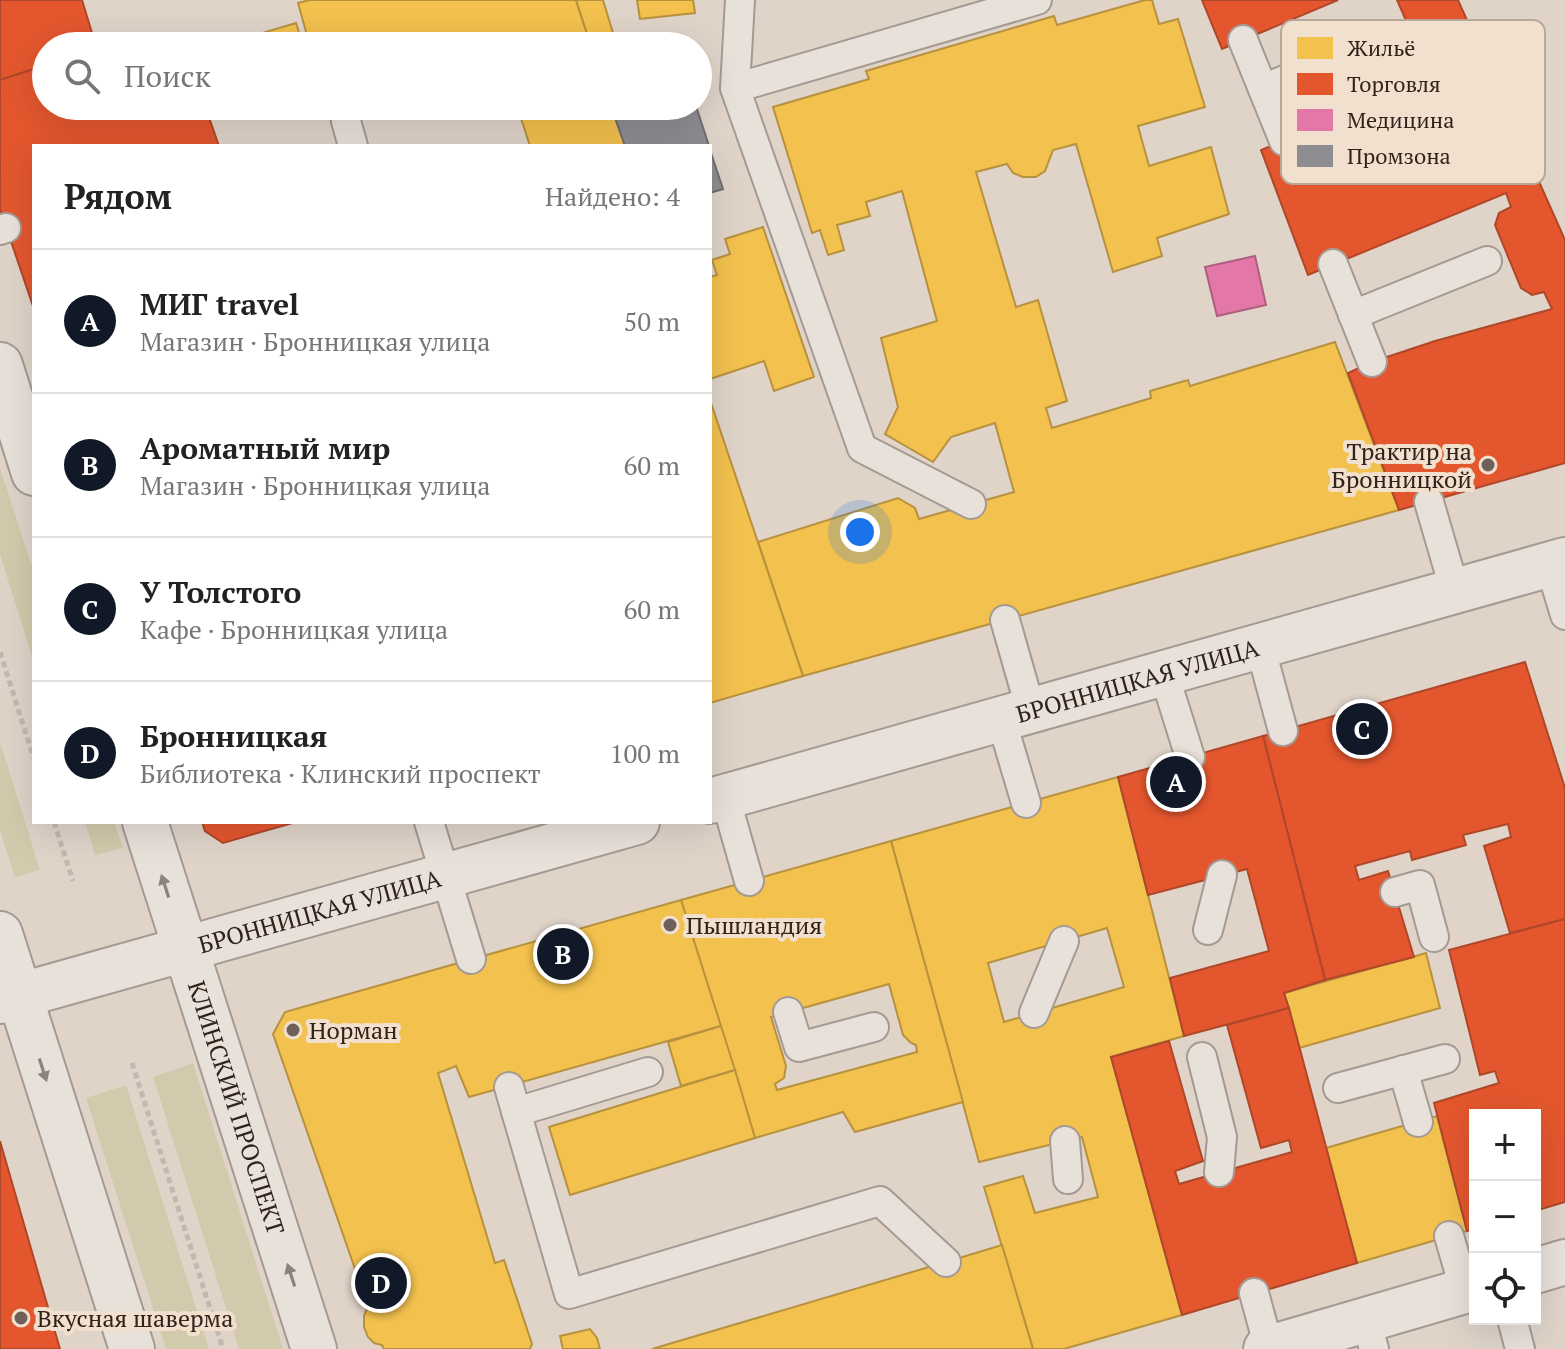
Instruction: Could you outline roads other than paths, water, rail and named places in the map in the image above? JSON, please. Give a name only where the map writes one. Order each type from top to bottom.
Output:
[{"type":"street","points":[[0,365],[32,467]]},
{"type":"street","name":"БРОННИЦКАЯ УЛИЦА","points":[[717,799],[1558,562]]},
{"type":"street","name":"КЛИНСКИЙ ПРОСПЕКТ","points":[[146,824],[314,1349]]},
{"type":"street","name":"БРОННИЦКАЯ УЛИЦА","points":[[10,998],[447,876],[558,833],[623,824]]},
{"type":"street","points":[[0,934],[10,998],[132,1349]]},
{"type":"street","points":[[1541,1269],[1565,1262]]},
{"type":"street","points":[[1267,1348],[1370,1334],[1469,1290]]},
{"type":"lane","points":[[740,0],[735,88],[862,448],[971,504]]},
{"type":"lane","points":[[735,88],[1037,0]]},
{"type":"lane","points":[[1243,40],[1281,134]]},
{"type":"lane","points":[[1263,89],[1281,81]]},
{"type":"lane","points":[[1353,315],[1487,261]]},
{"type":"lane","points":[[1333,264],[1372,362]]},
{"type":"lane","points":[[1429,502],[1455,591]]},
{"type":"lane","points":[[1558,562],[1565,615]]},
{"type":"lane","points":[[1005,620],[1026,803]]},
{"type":"lane","points":[[1260,646],[1283,731]]},
{"type":"lane","points":[[1164,674],[1190,757]]},
{"type":"lane","points":[[717,799],[749,881]]},
{"type":"lane","points":[[430,824],[471,959]]},
{"type":"lane","points":[[1208,930],[1222,875]]},
{"type":"lane","points":[[1395,892],[1420,885],[1434,937]]},
{"type":"lane","points":[[1034,1013],[1064,941]]},
{"type":"lane","points":[[788,1012],[799,1047],[874,1027]]},
{"type":"lane","points":[[1202,1057],[1222,1137],[1219,1172]]},
{"type":"lane","points":[[1338,1088],[1445,1059]]},
{"type":"lane","points":[[1403,1070],[1418,1122]]},
{"type":"lane","points":[[648,1072],[512,1100],[569,1294],[880,1201],[946,1262]]},
{"type":"lane","points":[[1065,1141],[1068,1179]]},
{"type":"lane","points":[[1449,1236],[1469,1287]]},
{"type":"lane","points":[[1254,1293],[1267,1348]]},
{"type":"lane","points":[[1514,1325],[1520,1349]]},
{"type":"place","name":"Трактир на Бронницкой","points":[[1488,465]]},
{"type":"place","name":"У Толстого","points":[[1362,729]]},
{"type":"place","name":"МИГ travel","points":[[1176,782]]},
{"type":"place","name":"Пышландия","points":[[670,925]]},
{"type":"place","name":"Ароматный мир","points":[[563,954]]},
{"type":"place","name":"Норман","points":[[293,1030]]},
{"type":"place","name":"Бронницкая","points":[[381,1283]]},
{"type":"place","name":"Вкусная шаверма","points":[[21,1318]]}]
